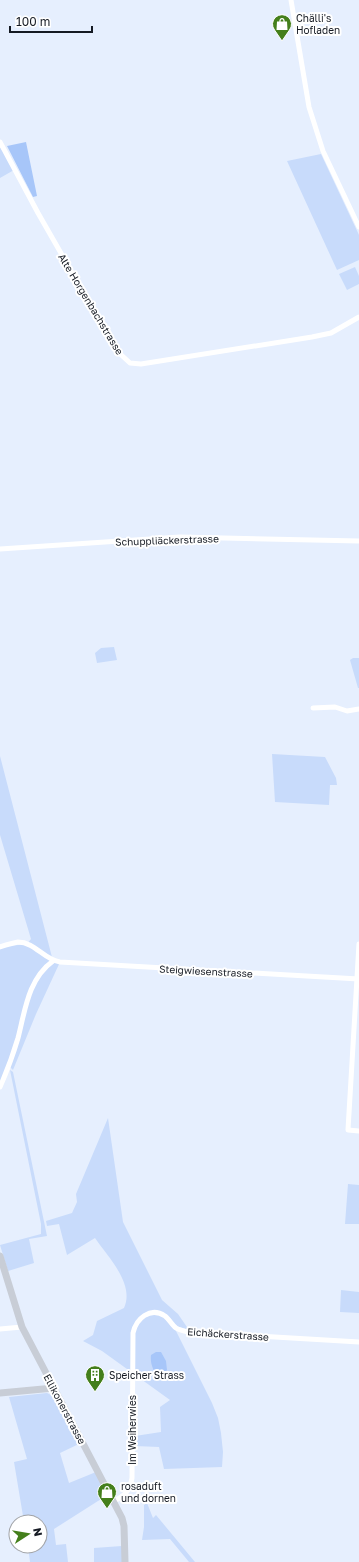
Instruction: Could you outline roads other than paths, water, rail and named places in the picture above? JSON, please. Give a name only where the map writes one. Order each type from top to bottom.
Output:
[{"type":"street","points":[[291,0],[309,107],[323,152],[359,227]]},
{"type":"street","name":"Alte Horgenbachstrasse","points":[[0,142],[38,214],[117,351],[130,363],[148,363],[312,337],[331,333],[358,319]]},
{"type":"street","name":"Schuppliäckerstrasse","points":[[0,549],[180,538],[359,541]]},
{"type":"street","points":[[314,708],[335,707],[347,711],[359,709]]},
{"type":"street","points":[[0,946],[19,942],[27,944],[53,962],[46,966],[37,979],[25,1003],[18,1038],[0,1087]]},
{"type":"street","points":[[359,944],[348,1130],[359,1131]]},
{"type":"street","name":"Steigwiesenstrasse","points":[[53,962],[358,979]]},
{"type":"street","name":"Ellikonerstrasse","points":[[0,1256],[22,1327],[121,1515],[124,1526],[125,1562]]},
{"type":"street","name":"Eichäckerstrasse","points":[[132,1376],[134,1327],[139,1319],[151,1312],[165,1316],[176,1328],[188,1332],[359,1342]]},
{"type":"street","points":[[0,1329],[22,1327]]},
{"type":"street","name":"Im Weiherwies","points":[[114,1501],[127,1493],[132,1478],[132,1376]]},
{"type":"street","points":[[0,1393],[54,1388]]},
{"type":"place","name":"Chälli's Hofladen","points":[[282,41]]},
{"type":"place","name":"Speicher Strass","points":[[95,1392]]},
{"type":"place","name":"rosaduft und dornen","points":[[107,1509]]}]
